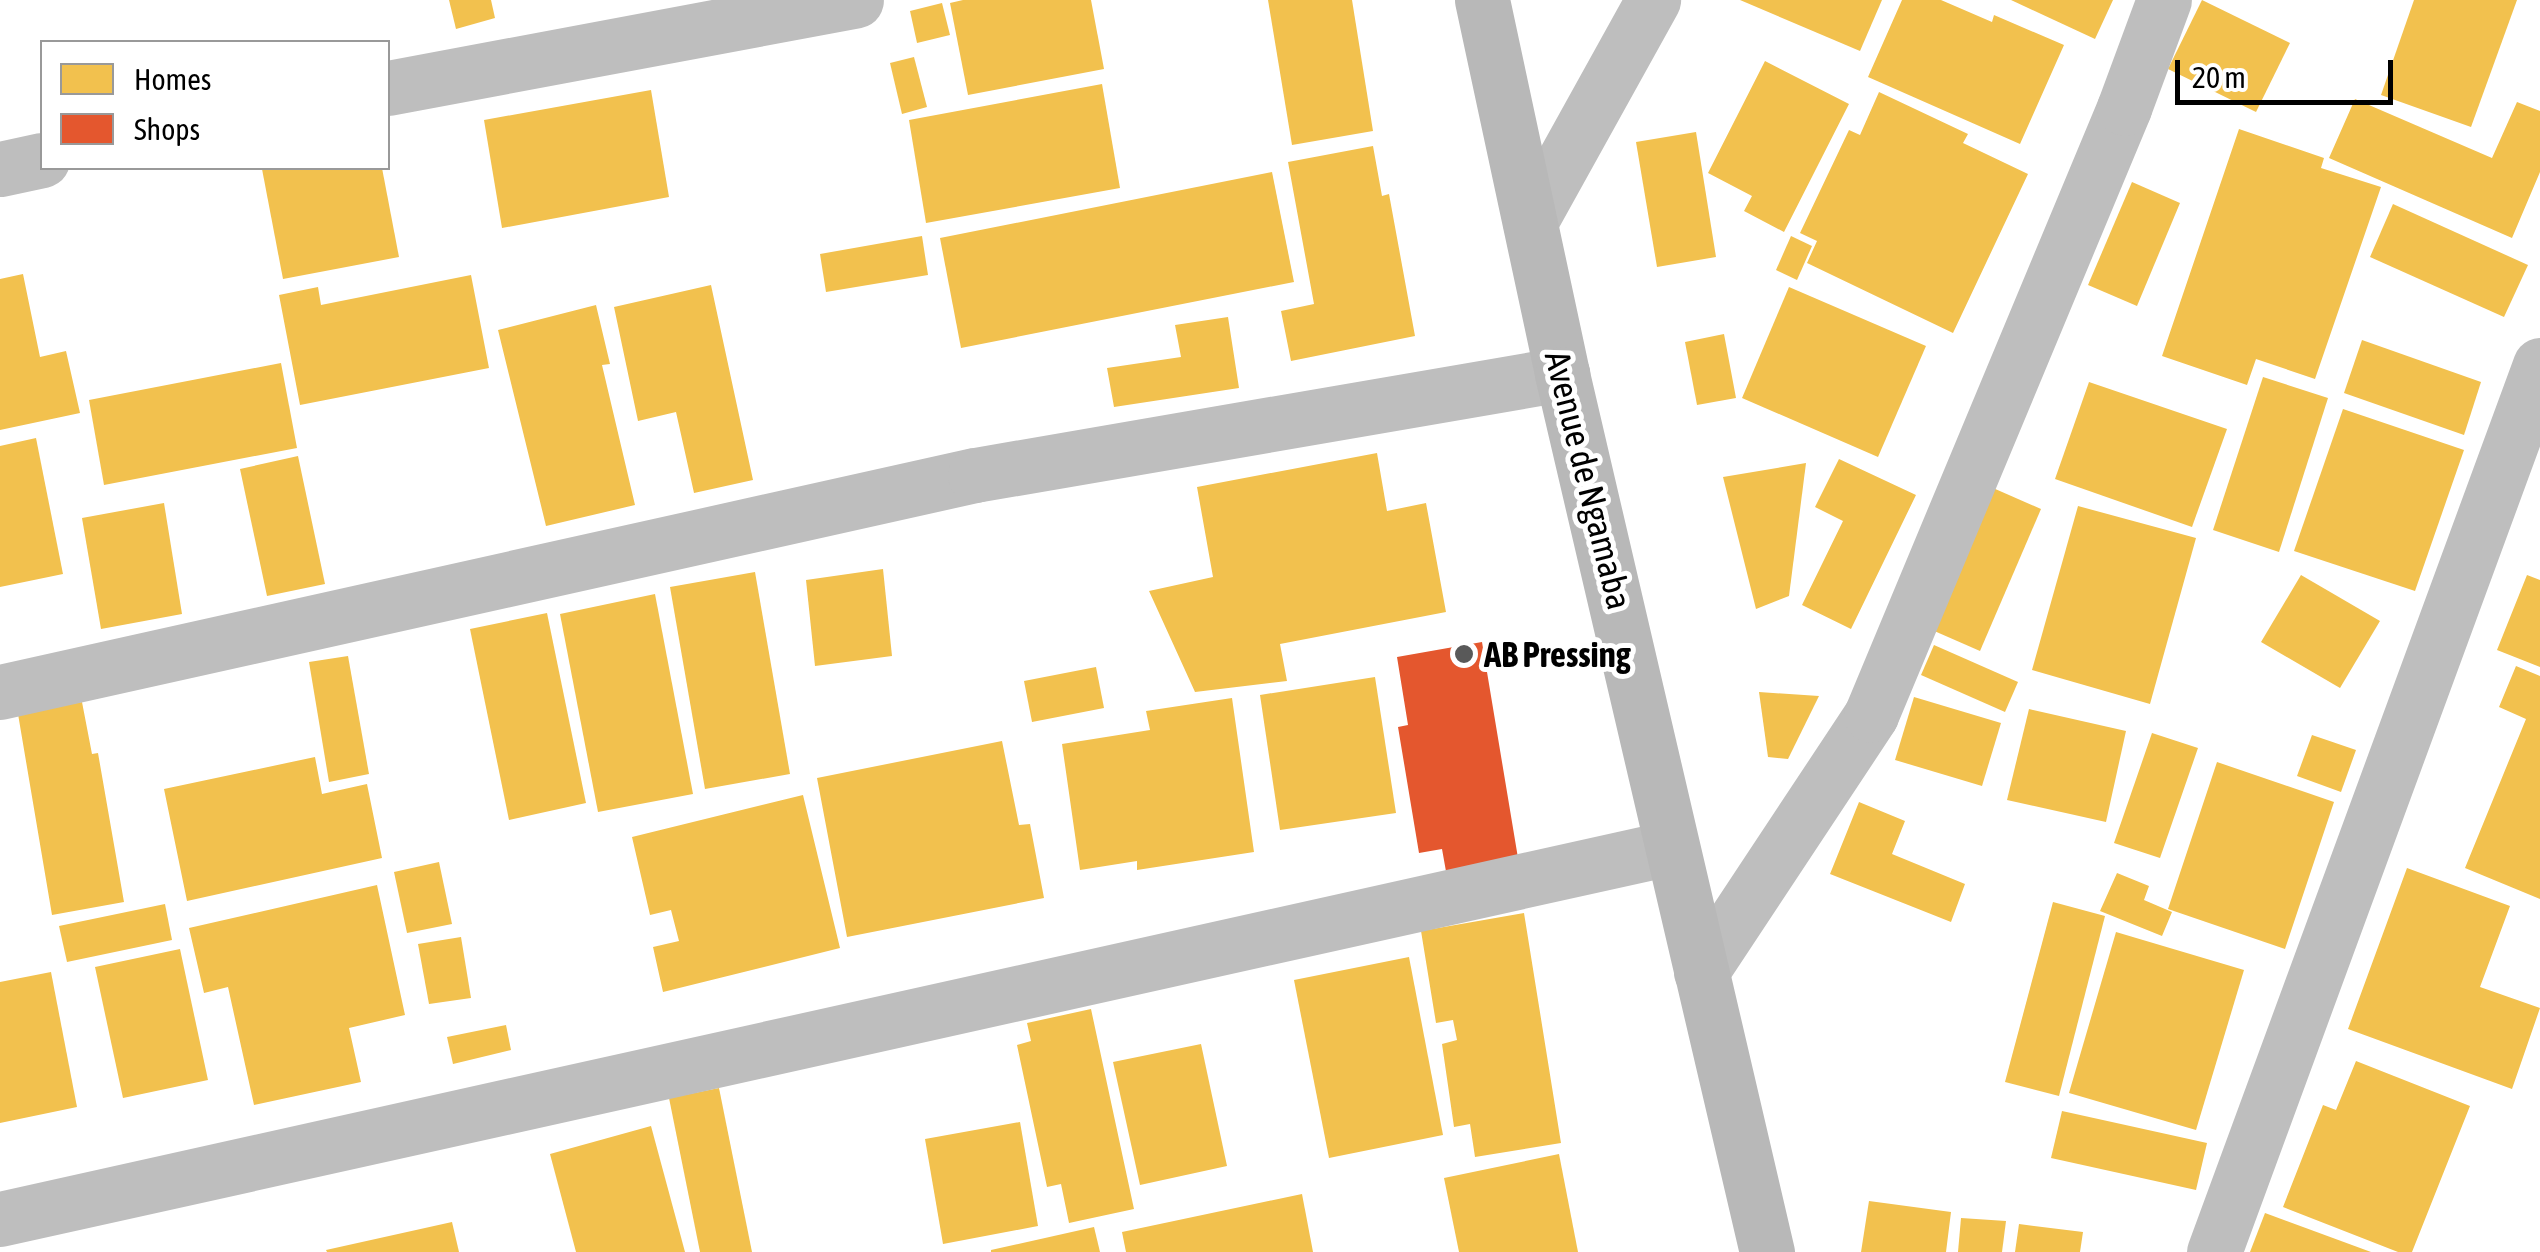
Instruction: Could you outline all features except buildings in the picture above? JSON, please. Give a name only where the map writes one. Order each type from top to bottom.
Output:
[{"type":"main road","name":"Avenue de Ngamaba","points":[[1482,0],[1562,374],[1623,620],[1670,848],[1767,1252]]},
{"type":"street","points":[[390,88],[856,0]]},
{"type":"street","points":[[1530,222],[1653,0]]},
{"type":"street","points":[[1701,972],[1871,715],[2124,108],[2164,0]]},
{"type":"street","points":[[0,169],[40,160]]},
{"type":"street","points":[[2214,1252],[2540,364]]},
{"type":"street","points":[[0,692],[975,476],[1562,374]]},
{"type":"street","points":[[0,1218],[1670,848]]},
{"type":"place","name":"AB Pressing","points":[[1464,654]]}]
